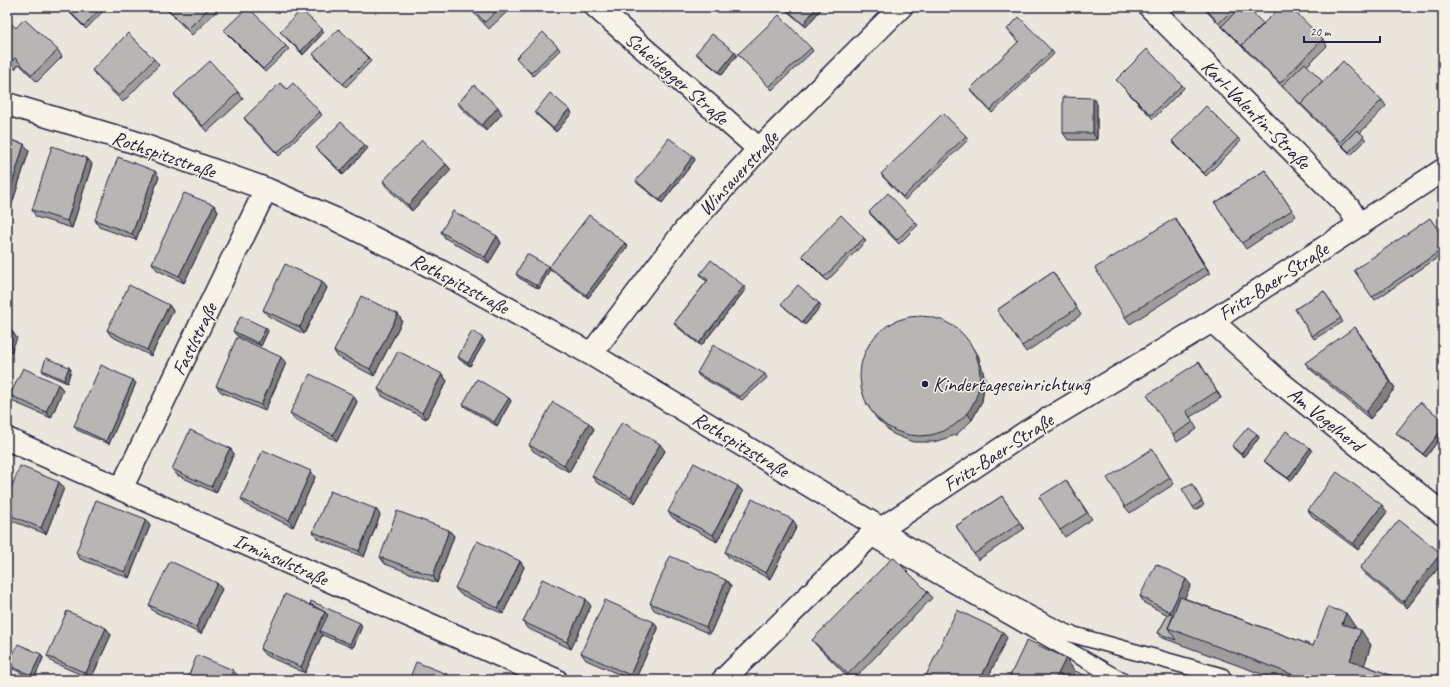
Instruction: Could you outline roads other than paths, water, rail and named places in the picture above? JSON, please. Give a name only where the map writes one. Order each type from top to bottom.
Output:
[{"type":"street","name":"Scheidegger Straße","points":[[596,7],[759,149]]},
{"type":"street","name":"Winsauerstraße","points":[[591,354],[685,230],[759,149],[901,7]]},
{"type":"street","name":"Karl-Valentin-Straße","points":[[1150,7],[1349,208],[1359,224]]},
{"type":"street","name":"Rothspitzstraße","points":[[7,104],[134,142],[266,189],[335,219],[438,270],[591,354],[875,533]]},
{"type":"street","name":"Fritz-Baer-Straße","points":[[723,680],[875,533],[1028,431],[1212,321],[1443,170]]},
{"type":"street","name":"Fastlstraße","points":[[121,489],[266,189]]},
{"type":"street","name":"Am Vogelherd","points":[[1212,321],[1281,383],[1443,514]]},
{"type":"street","name":"Irminsulstraße","points":[[7,439],[556,680]]},
{"type":"lane","points":[[875,533],[1067,633],[1222,676]]},
{"type":"lane","points":[[875,533],[1121,680]]},
{"type":"place","name":"Kindertageseinrichtung","points":[[925,384]]}]
